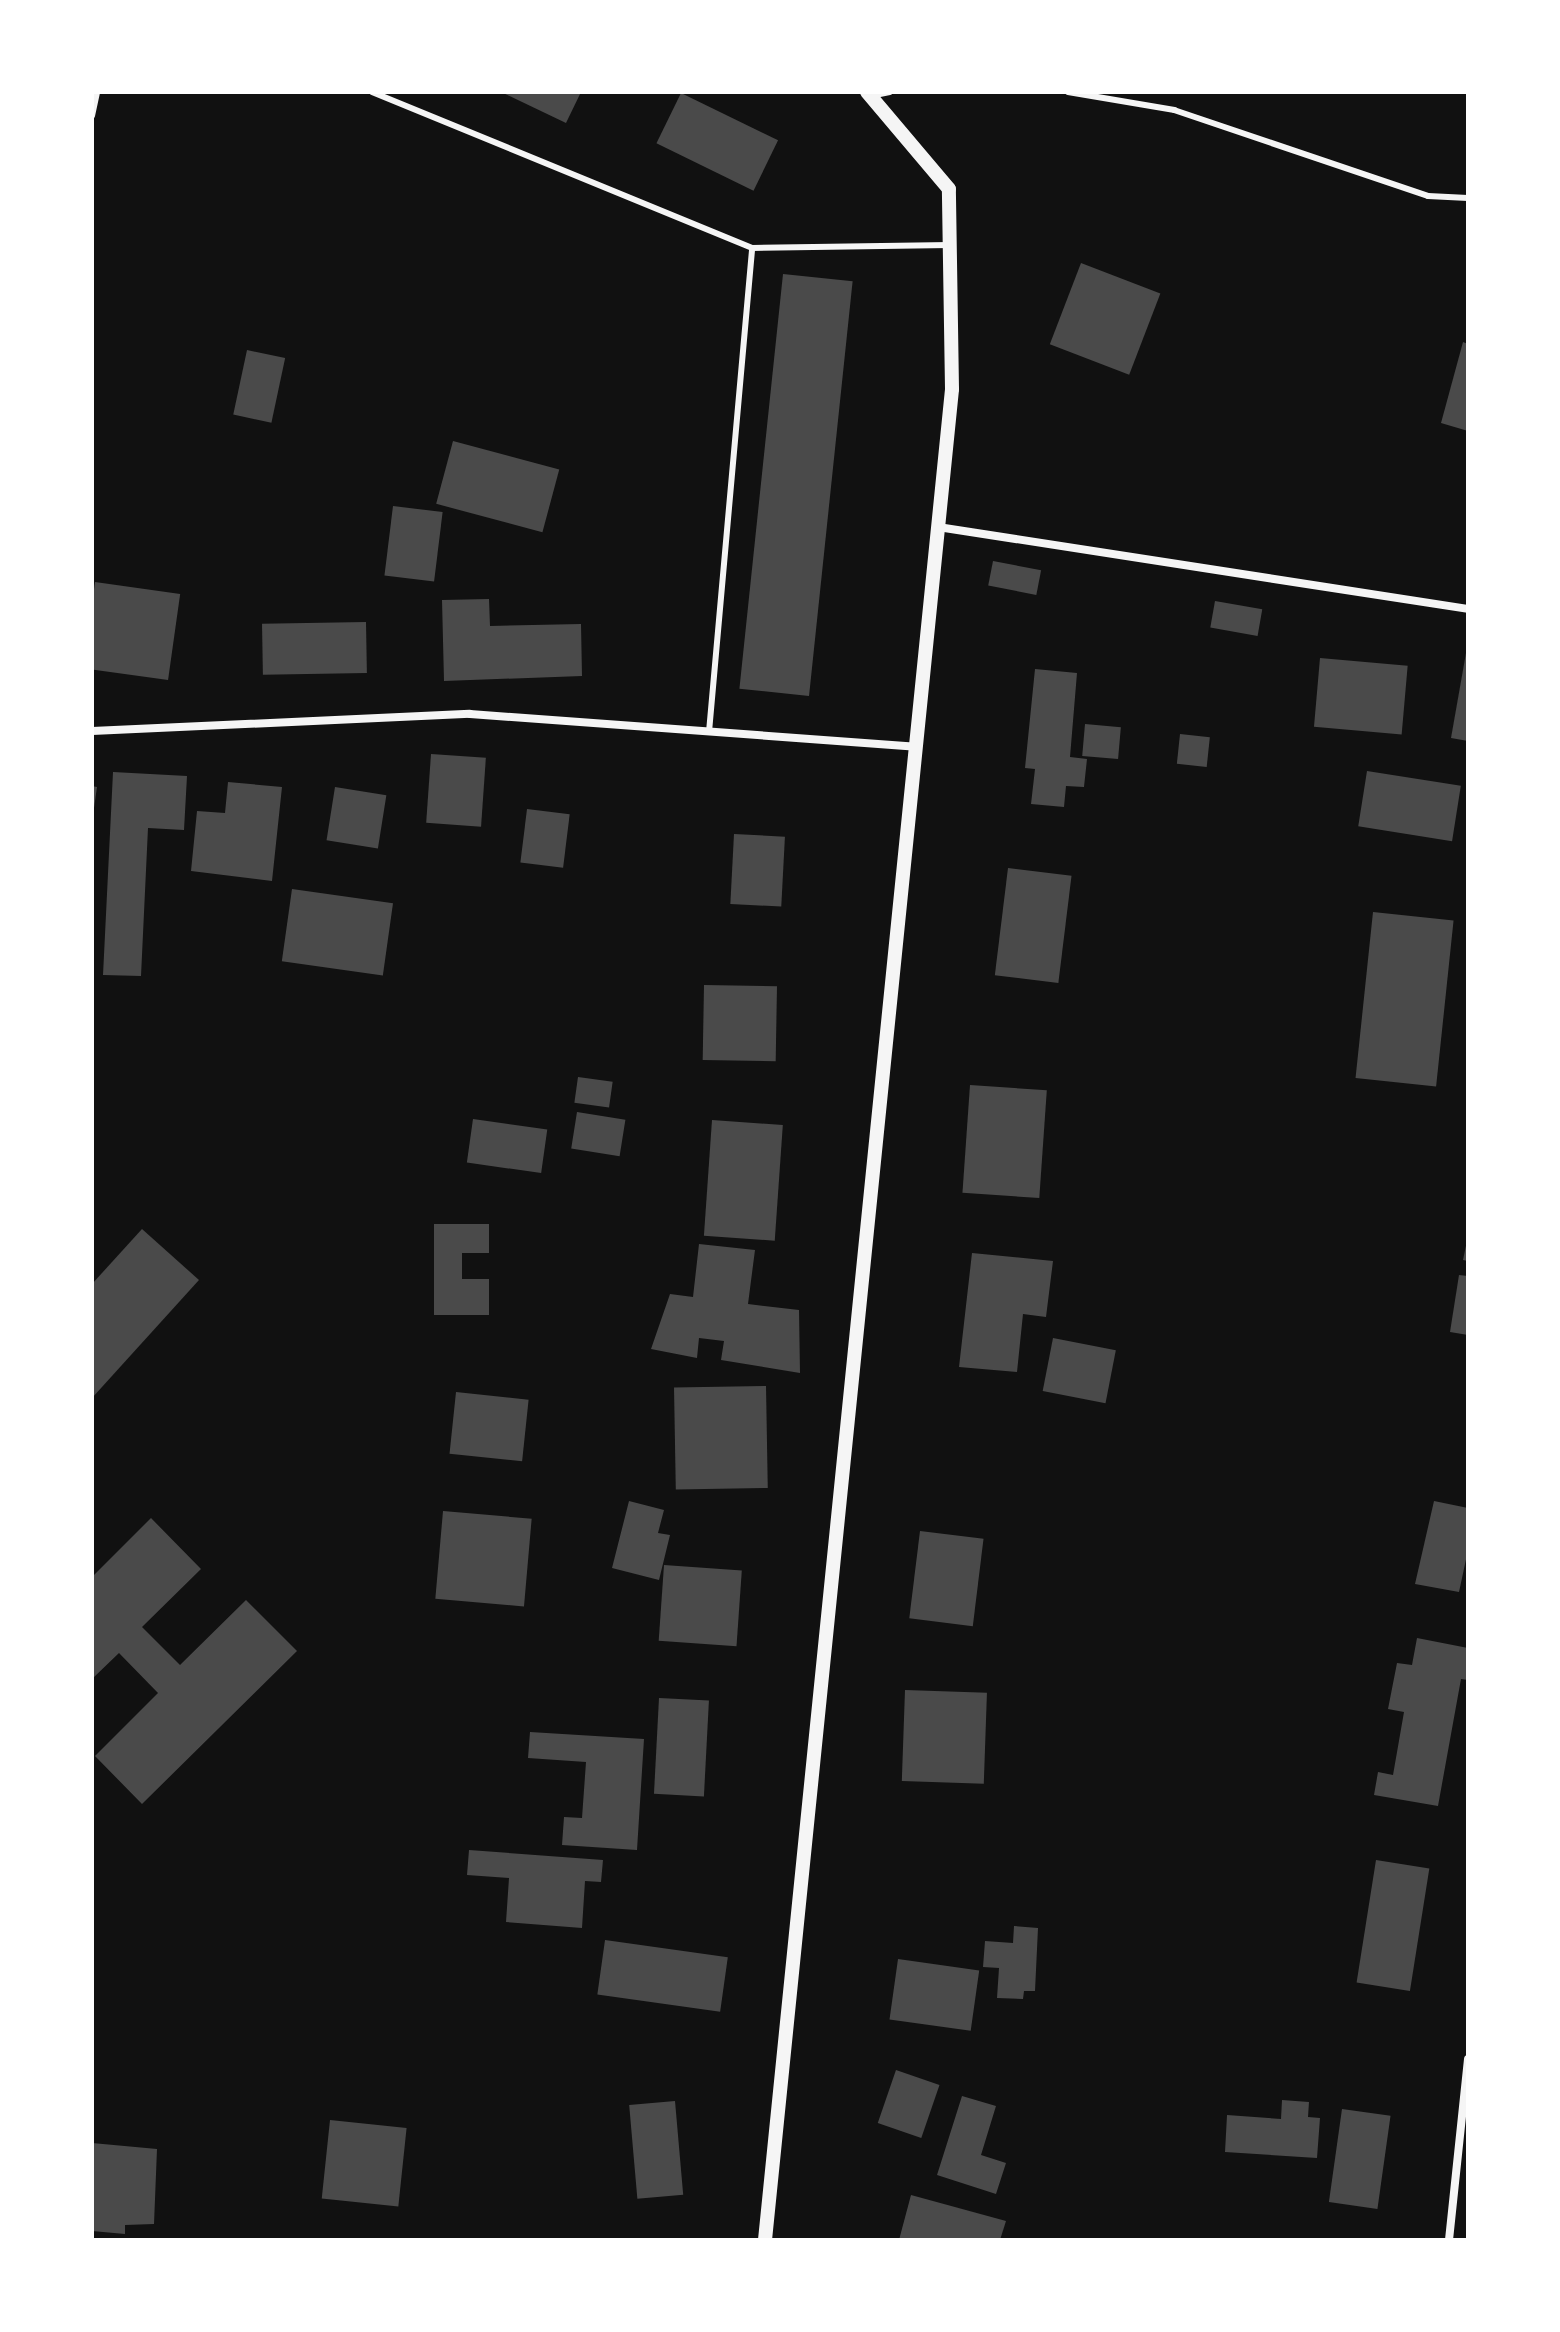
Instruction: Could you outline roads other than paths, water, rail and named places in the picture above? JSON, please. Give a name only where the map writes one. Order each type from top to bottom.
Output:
[{"type":"street","points":[[765,2240],[952,389],[949,189],[877,93]]},
{"type":"street","points":[[938,527],[1468,609]]},
{"type":"street","points":[[92,731],[470,714],[916,747]]},
{"type":"street","points":[[1449,2240],[1468,2059]]},
{"type":"lane","points":[[92,116],[97,92]]},
{"type":"lane","points":[[372,92],[752,248],[950,245]]},
{"type":"lane","points":[[1068,92],[1174,110],[1428,196],[1468,198]]},
{"type":"lane","points":[[709,732],[752,248]]}]
